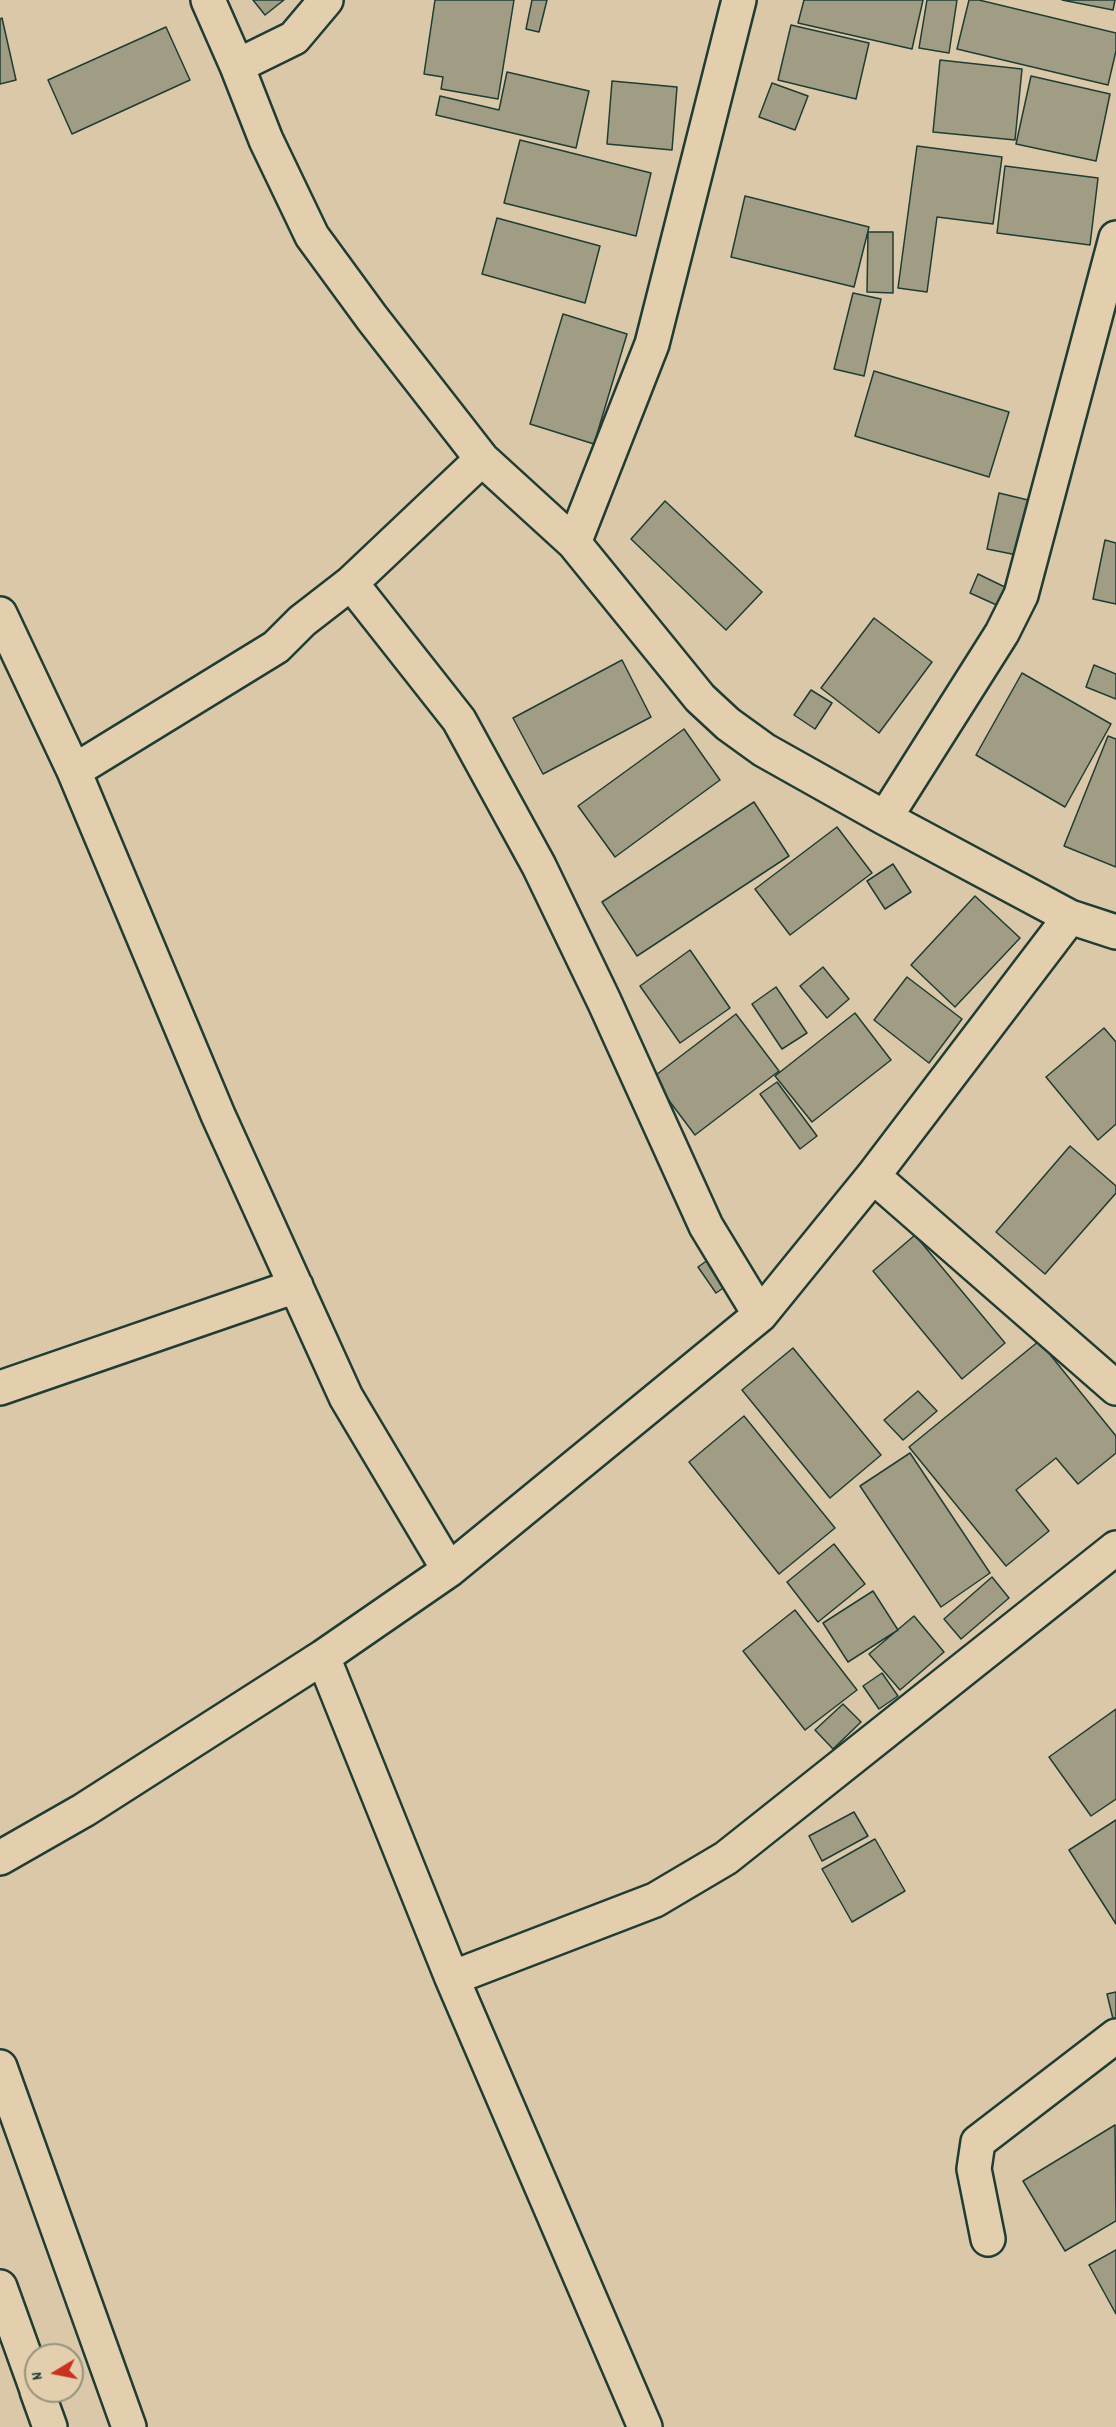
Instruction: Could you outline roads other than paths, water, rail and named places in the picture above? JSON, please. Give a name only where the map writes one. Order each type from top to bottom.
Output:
[{"type":"street","points":[[208,0],[266,140],[312,236],[372,318],[482,459],[574,543],[700,698],[728,724],[764,750],[1070,917],[1116,933]]},
{"type":"street","points":[[237,66],[294,38],[326,0]]},
{"type":"street","points":[[574,543],[652,344],[739,0]]},
{"type":"street","points":[[885,818],[1002,633],[1021,595],[1116,238]]},
{"type":"street","points":[[74,771],[276,647],[302,621],[351,583],[482,459]]},
{"type":"street","points":[[351,583],[459,720],[544,877],[604,1001],[706,1226],[760,1315]]},
{"type":"street","points":[[0,614],[74,771],[218,1115],[346,1397],[449,1570]]},
{"type":"street","points":[[0,1858],[84,1810],[323,1657],[449,1570],[760,1315],[873,1176],[1070,917]]},
{"type":"street","points":[[873,1176],[1116,1388]]},
{"type":"street","points":[[0,1388],[296,1286]]},
{"type":"street","points":[[452,1978],[655,1900],[726,1858],[1116,1548]]},
{"type":"street","points":[[323,1657],[452,1978],[645,2427]]},
{"type":"street","points":[[988,2239],[974,2169],[978,2142],[1116,2036]]},
{"type":"street","points":[[0,2067],[129,2427]]},
{"type":"street","points":[[0,2286],[24,2353]]},
{"type":"street","points":[[42,2403],[50,2427]]}]
